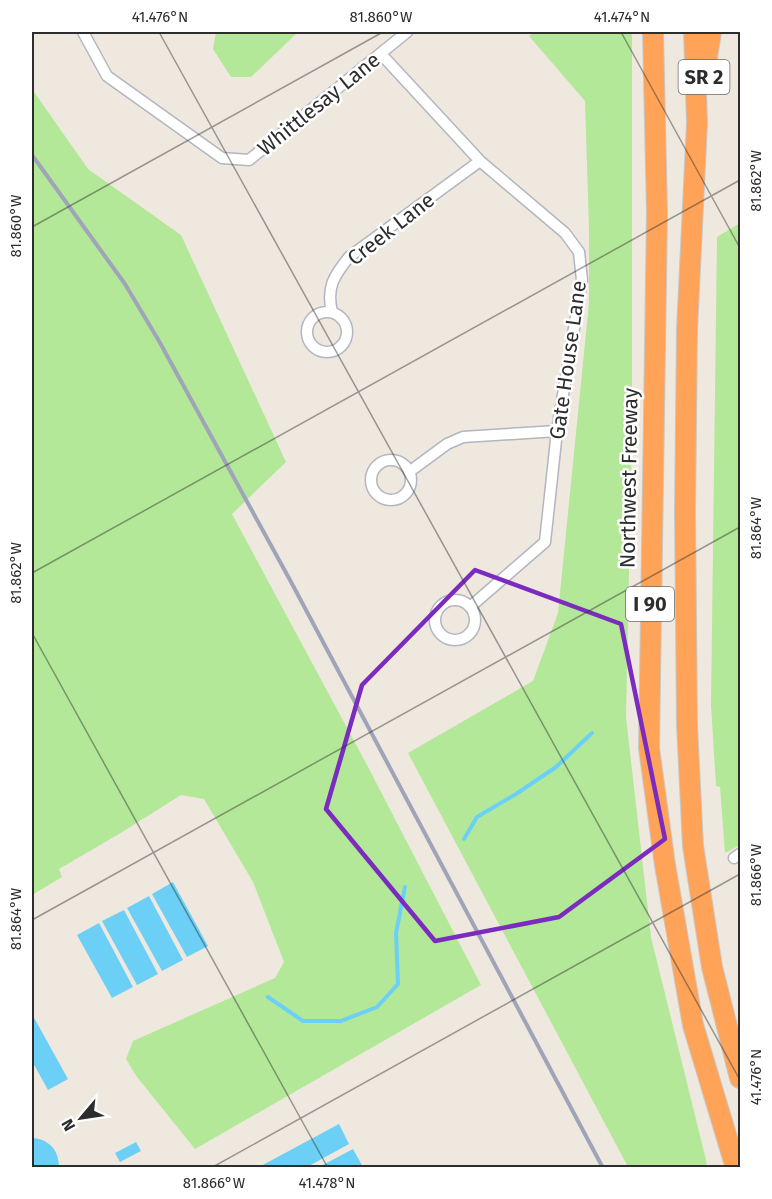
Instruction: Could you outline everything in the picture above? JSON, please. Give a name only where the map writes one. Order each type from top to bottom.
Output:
[{"type":"highway","name":"Northwest Freeway","points":[[653,32],[657,213],[649,748],[665,865],[693,1025],[736,1167]]},
{"type":"highway","name":"I 90","points":[[694,32],[697,123],[687,330],[685,511],[687,725],[693,846],[712,967],[741,1078]]},
{"type":"highway","name":"SR 2","points":[[697,123],[711,32]]},
{"type":"street","name":"Whittlesay Lane","points":[[83,32],[106,76],[222,158],[249,160],[407,32]]},
{"type":"street","name":"Gate House Lane","points":[[381,54],[480,161],[565,233],[579,252],[582,280],[557,431],[545,542],[470,607]]},
{"type":"street","name":"Creek Lane","points":[[332,312],[329,300],[334,277],[349,257],[480,161]]},
{"type":"street","points":[[410,472],[447,444],[463,437],[557,431]]},
{"type":"highlighted area","points":[[475,570],[621,624],[665,839],[559,917],[435,941],[326,809],[362,685]]},
{"type":"green space","points":[[216,32],[298,32],[251,77],[231,77],[213,49]]},
{"type":"green space","points":[[534,32],[632,32],[632,427],[626,717],[651,937],[707,1164],[700,1167],[628,1167],[408,753],[533,681],[558,613],[589,303],[585,101],[529,36]]},
{"type":"green space","points":[[32,89],[88,169],[181,235],[286,462],[232,514],[367,765],[481,985],[195,1149],[137,1077],[126,1059],[133,1041],[275,978],[284,962],[253,882],[204,799],[181,795],[59,869],[62,877],[32,895]]},
{"type":"green space","points":[[740,223],[740,845],[725,853],[720,787],[716,786],[711,705],[717,237]]},
{"type":"water","points":[[173,882],[208,946],[187,957],[152,894]]},
{"type":"water","points":[[149,896],[183,960],[162,971],[127,908]]},
{"type":"water","points":[[124,910],[158,974],[137,985],[102,921]]},
{"type":"water","points":[[99,923],[133,987],[112,998],[77,935]]},
{"type":"water","points":[[32,1014],[68,1079],[48,1090],[32,1061]]},
{"type":"water","points":[[339,1124],[349,1144],[307,1167],[259,1167]]},
{"type":"water","points":[[32,1138],[52,1146],[59,1161],[59,1167],[32,1167]]},
{"type":"water","points":[[136,1142],[141,1151],[120,1162],[115,1153]]},
{"type":"water","points":[[353,1149],[363,1167],[319,1167]]},
{"type":"waterway","points":[[464,839],[477,817],[556,767],[592,733]]},
{"type":"waterway","points":[[268,997],[303,1021],[341,1021],[377,1007],[398,984],[396,933],[405,887]]},
{"type":"railway","points":[[32,155],[125,284],[159,341],[290,580],[603,1168]]}]
